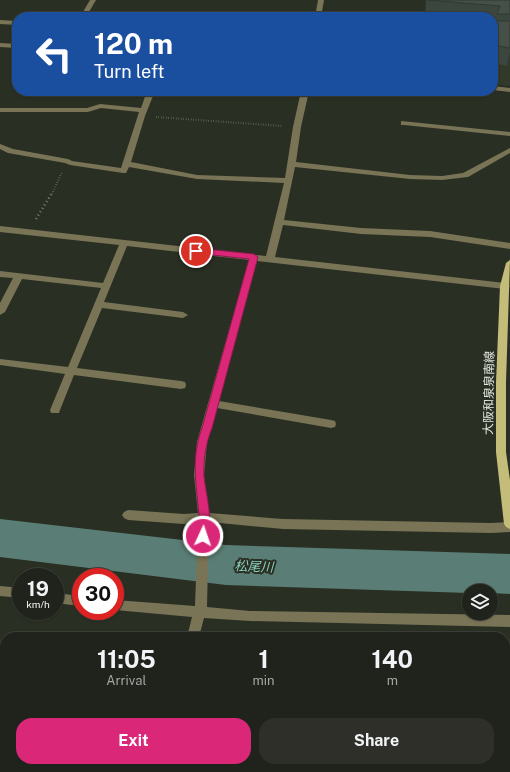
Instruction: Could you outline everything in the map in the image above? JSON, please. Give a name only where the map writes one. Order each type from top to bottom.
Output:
[{"type":"main road","name":"大阪和泉泉南線","points":[[510,263],[506,286],[501,382],[501,452],[510,526]]},
{"type":"street","points":[[86,12],[93,0]]},
{"type":"street","points":[[319,12],[321,0]]},
{"type":"street","points":[[1,23],[12,23]]},
{"type":"street","points":[[0,45],[12,46]]},
{"type":"street","points":[[498,89],[510,90]]},
{"type":"street","points":[[0,146],[11,151],[68,161],[70,163],[123,171],[127,164],[142,113],[149,96]]},
{"type":"street","points":[[270,258],[289,181],[297,127],[304,96]]},
{"type":"street","points":[[0,110],[88,110],[100,106],[142,113]]},
{"type":"street","points":[[448,128],[449,119]]},
{"type":"street","points":[[404,123],[510,134]]},
{"type":"street","points":[[291,164],[431,178],[465,175],[510,150]]},
{"type":"street","points":[[127,164],[197,177],[289,181]]},
{"type":"street","points":[[280,222],[361,231],[430,234],[510,246]]},
{"type":"street","points":[[0,229],[270,258],[506,286]]},
{"type":"street","points":[[55,410],[124,243]]},
{"type":"street","points":[[194,632],[200,609],[204,519],[199,475],[202,442],[214,404],[254,257]]},
{"type":"street","points":[[0,274],[106,286]]},
{"type":"street","points":[[0,312],[19,276]]},
{"type":"street","points":[[98,305],[183,316]]},
{"type":"street","points":[[0,362],[181,385]]},
{"type":"street","points":[[214,404],[331,424]]},
{"type":"street","points":[[128,515],[283,524],[483,528],[510,526]]},
{"type":"street","points":[[0,590],[12,592]]},
{"type":"street","points":[[124,605],[200,609],[250,616],[510,621]]},
{"type":"path","points":[[142,113],[297,127]]},
{"type":"path","points":[[28,232],[48,200],[68,161]]},
{"type":"shaded area","points":[[498,46],[510,47],[510,86],[498,85]]},
{"type":"building","points":[[427,0],[510,0],[510,14],[498,14],[500,6]]},
{"type":"building","points":[[498,21],[510,21],[510,48],[498,46]]},
{"type":"waterway","name":"松尾川","points":[[0,538],[226,565],[510,574]]},
{"type":"route","points":[[196,251],[254,257],[202,442],[199,475],[204,516],[203,536]]}]
